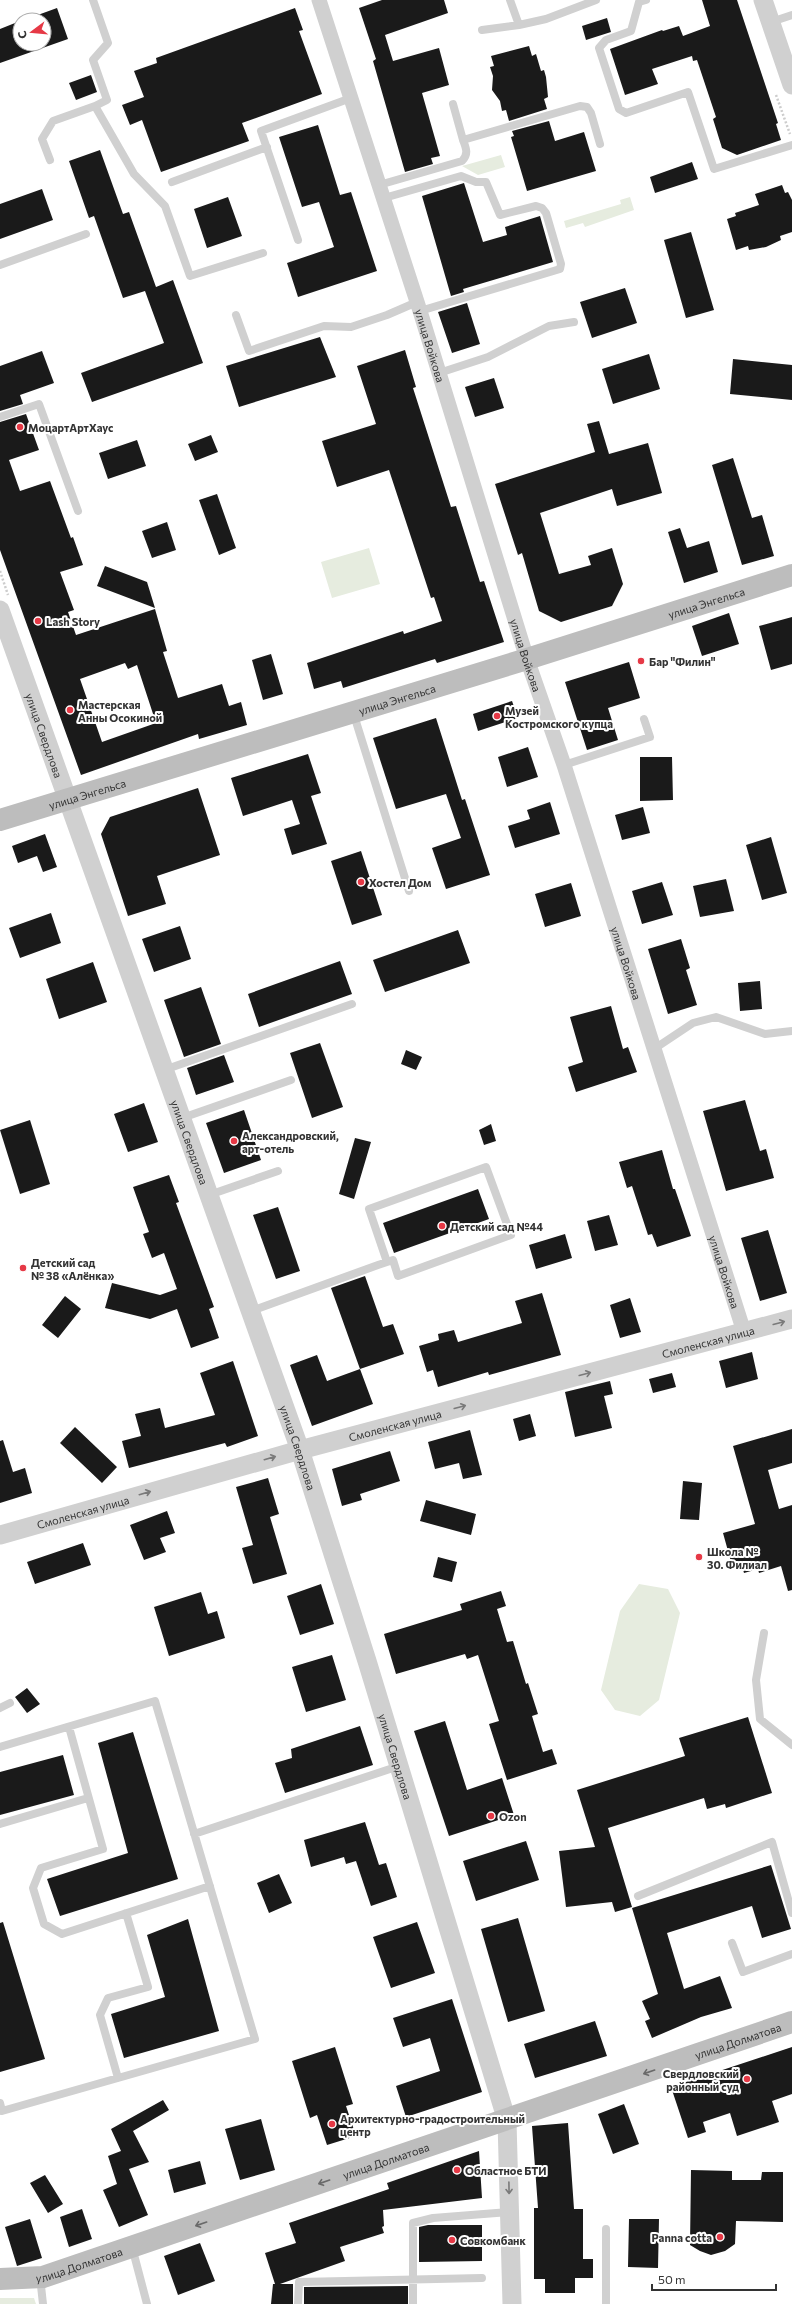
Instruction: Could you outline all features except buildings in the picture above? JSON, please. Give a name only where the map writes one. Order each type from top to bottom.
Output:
[{"type":"main road","name":"улица Энгельса","points":[[0,820],[527,659],[792,575]]},
{"type":"main road","name":"улица Долматова","points":[[0,2279],[40,2277],[507,2121],[792,2022]]},
{"type":"street","name":"улица Войкова","points":[[319,0],[419,307],[527,659],[564,765],[744,1332]]},
{"type":"street","points":[[763,0],[792,85]]},
{"type":"street","name":"улица Свердлова","points":[[0,610],[300,1450],[399,1766],[507,2121],[512,2304]]},
{"type":"street","name":"Смоленская улица","points":[[0,1535],[300,1450],[792,1320]]},
{"type":"lane","points":[[50,160],[42,139],[53,121],[95,106],[107,100],[93,60],[108,43],[93,0]]},
{"type":"lane","points":[[510,0],[519,25]]},
{"type":"lane","points":[[482,30],[519,25],[546,19],[596,0]]},
{"type":"lane","points":[[646,0],[639,2],[631,31],[606,40],[599,48],[619,109],[626,113],[688,92],[714,169],[792,145]]},
{"type":"lane","points":[[771,22],[792,15]]},
{"type":"lane","points":[[298,240],[261,131],[351,98]]},
{"type":"lane","points":[[382,191],[462,161],[466,157],[467,152],[453,104]]},
{"type":"lane","points":[[95,106],[134,174],[165,206],[190,276],[262,254]]},
{"type":"lane","points":[[464,140],[580,106],[587,107],[591,113],[600,144]]},
{"type":"lane","points":[[172,182],[267,147]]},
{"type":"lane","points":[[236,315],[249,351],[324,326],[351,326],[560,269],[561,264],[546,212],[542,208],[536,206],[504,216],[500,215],[486,182],[476,182],[461,176],[382,191]]},
{"type":"lane","points":[[0,265],[86,234]]},
{"type":"lane","points":[[439,373],[488,357],[549,326],[574,322]]},
{"type":"lane","points":[[0,417],[39,404],[78,511]]},
{"type":"lane","points":[[353,712],[409,891]]},
{"type":"lane","points":[[564,765],[650,737],[644,719]]},
{"type":"lane","points":[[164,1070],[352,1004]]},
{"type":"lane","points":[[654,1050],[693,1023],[716,1017],[765,1034],[792,1031]]},
{"type":"lane","points":[[182,1118],[291,1080]]},
{"type":"lane","points":[[251,1311],[393,1260],[398,1276],[511,1235],[486,1166],[368,1209],[387,1262]]},
{"type":"lane","points":[[209,1195],[278,1171]]},
{"type":"lane","points":[[764,1633],[756,1680],[760,1719],[792,1746]]},
{"type":"lane","points":[[0,1747],[155,1701],[255,2039],[2,2110],[0,2103]]},
{"type":"lane","points":[[0,1708],[10,1703]]},
{"type":"lane","points":[[68,1726],[103,1849],[41,1868],[33,1888],[44,1924],[62,1934],[210,1886]]},
{"type":"lane","points":[[194,1834],[399,1766]]},
{"type":"lane","points":[[0,1824],[88,1798]]},
{"type":"lane","points":[[638,1896],[772,1842],[792,1913]]},
{"type":"lane","points":[[118,2078],[100,2015],[108,1998],[148,1987],[126,1913]]},
{"type":"lane","points":[[732,1943],[743,1972],[792,1954]]},
{"type":"lane","points":[[413,2304],[413,2223],[433,2218],[509,2212]]},
{"type":"lane","points":[[606,2229],[606,2304]]},
{"type":"lane","points":[[132,2247],[147,2304]]},
{"type":"lane","points":[[40,2277],[43,2304]]},
{"type":"lane","points":[[298,2304],[299,2282],[482,2278]]},
{"type":"shaded area","points":[[501,155],[505,167],[478,175],[462,166]]},
{"type":"shaded area","points":[[630,197],[634,210],[585,227],[583,223],[566,228],[564,221],[621,204],[620,200]]},
{"type":"shaded area","points":[[369,548],[380,584],[332,598],[321,562]]},
{"type":"shaded area","points":[[639,1584],[668,1589],[680,1613],[659,1700],[640,1716],[615,1710],[601,1690],[620,1611]]},
{"type":"shaded area","points":[[0,2298],[34,2298],[36,2304],[0,2304]]},
{"type":"place","name":"МоцартАртХаус","points":[[20,427]]},
{"type":"place","name":"Lash Story","points":[[38,621]]},
{"type":"place","name":"Бар \"Филин\"","points":[[641,661]]},
{"type":"place","name":"Мастерская Анны Осокиной","points":[[70,710]]},
{"type":"place","name":"Музей Костромского купца","points":[[497,716]]},
{"type":"place","name":"Хостел Дом","points":[[361,882]]},
{"type":"place","name":"Александровский, арт-отель","points":[[234,1141]]},
{"type":"place","name":"Детский сад №44","points":[[442,1226]]},
{"type":"place","name":"Детский сад № 38 «Алёнка»","points":[[23,1268]]},
{"type":"place","name":"Школа № 30. Филиал","points":[[699,1557]]},
{"type":"place","name":"Ozon","points":[[491,1816]]},
{"type":"place","name":"Свердловский районный суд","points":[[747,2079]]},
{"type":"place","name":"Архитектурно-градостроительный центр","points":[[332,2124]]},
{"type":"place","name":"Областное БТИ","points":[[457,2170]]},
{"type":"place","name":"Panna cotta","points":[[720,2237]]},
{"type":"place","name":"Совкомбанк","points":[[452,2240]]}]
